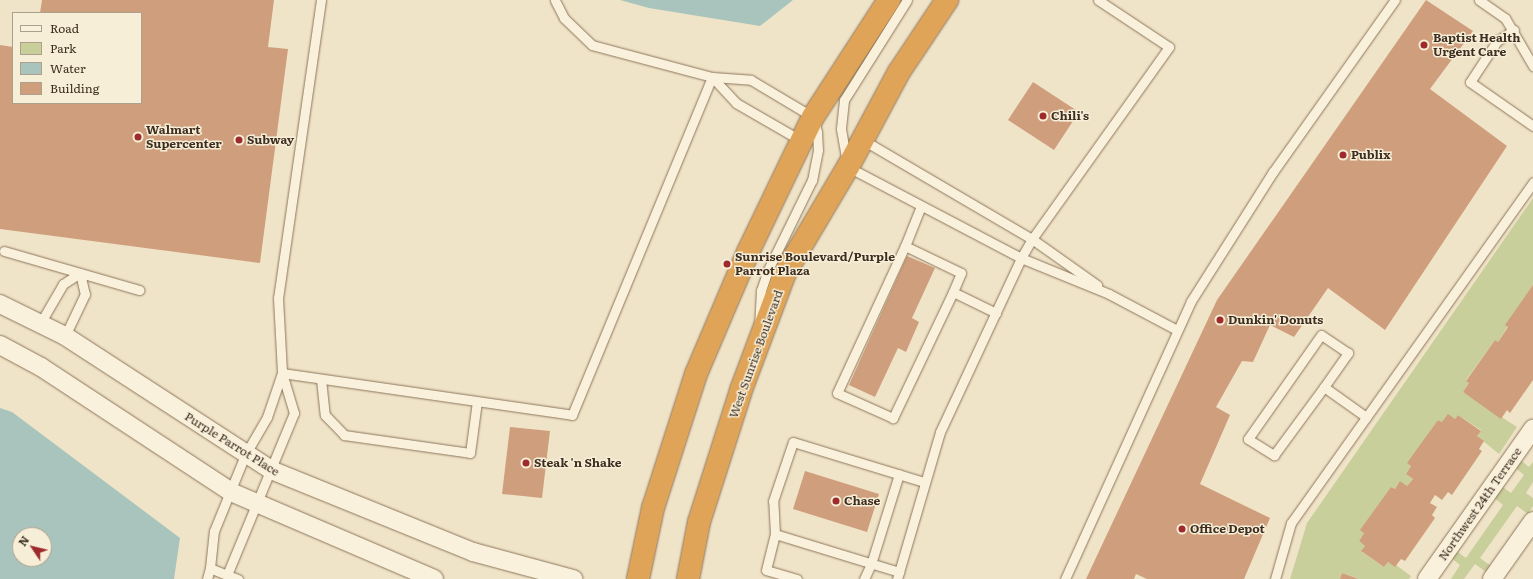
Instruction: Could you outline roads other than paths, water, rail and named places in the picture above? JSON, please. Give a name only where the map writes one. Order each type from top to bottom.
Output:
[{"type":"highway","points":[[638,579],[653,508],[696,374],[748,252],[812,117],[889,0]]},
{"type":"highway","name":"West Sunrise Boulevard","points":[[688,579],[699,522],[741,390],[785,273],[848,167],[899,72],[947,0]]},
{"type":"street","name":"Purple Parrot Place","points":[[0,304],[41,322],[65,336],[245,455],[271,470],[473,552],[573,579]]},
{"type":"street","points":[[0,345],[41,367],[231,492],[254,504],[434,579]]},
{"type":"street","name":"Northwest 24th Terrace","points":[[1427,579],[1533,429]]},
{"type":"street","points":[[1492,579],[1533,521]]},
{"type":"lane","points":[[227,575],[254,504],[271,470],[294,413],[282,373],[278,298],[321,0]]},
{"type":"lane","points":[[555,0],[564,18],[592,45],[712,77],[751,80],[812,117],[818,150],[816,166],[761,290],[760,339]]},
{"type":"lane","points":[[907,0],[844,100],[841,129],[848,167],[1022,258],[1109,294],[1177,330]]},
{"type":"lane","points":[[775,534],[871,564],[898,576],[924,482],[940,432],[1022,258],[1032,239],[1169,47],[1098,0]]},
{"type":"lane","points":[[1065,579],[1191,301],[1273,172],[1395,0]]},
{"type":"lane","points":[[1479,0],[1505,18],[1514,30],[1533,66]]},
{"type":"lane","points":[[1514,30],[1497,41],[1470,82],[1533,126]]},
{"type":"lane","points":[[282,373],[572,415],[712,77]]},
{"type":"lane","points":[[712,77],[736,103],[800,140]]},
{"type":"lane","points":[[863,140],[1032,239],[1109,294]]},
{"type":"lane","points":[[1275,579],[1292,523],[1533,182]]},
{"type":"lane","points":[[905,246],[962,274],[893,418],[837,393],[905,246],[921,206]]},
{"type":"lane","points":[[4,251],[139,290]]},
{"type":"lane","points":[[41,322],[63,284],[80,273]]},
{"type":"lane","points":[[65,336],[85,294],[80,273]]},
{"type":"lane","points":[[953,292],[996,313]]},
{"type":"lane","points":[[1321,335],[1348,353],[1324,387],[1274,455],[1248,439],[1321,335]]},
{"type":"lane","points":[[208,579],[214,531],[245,455],[267,417],[282,373]]},
{"type":"lane","points":[[321,379],[325,415],[344,435],[470,453],[477,401]]},
{"type":"lane","points":[[1324,387],[1366,417]]},
{"type":"lane","points":[[797,579],[766,570],[775,534],[773,501],[793,442],[924,482]]},
{"type":"lane","points":[[864,579],[871,564],[899,474]]},
{"type":"lane","points":[[210,568],[238,579]]},
{"type":"water","points":[[620,0],[793,0],[760,26],[649,8]]},
{"type":"water","points":[[0,408],[12,412],[180,538],[174,579],[0,579]]},
{"type":"place","name":"Baptist Health Urgent Care","points":[[1424,45]]},
{"type":"place","name":"Chili's","points":[[1043,116]]},
{"type":"place","name":"Walmart Supercenter","points":[[138,137]]},
{"type":"place","name":"Subway","points":[[239,140]]},
{"type":"place","name":"Publix","points":[[1343,155]]},
{"type":"place","name":"Sunrise Boulevard/Purple Parrot Plaza","points":[[727,264]]},
{"type":"place","name":"Dunkin' Donuts","points":[[1220,320]]},
{"type":"place","name":"Steak 'n Shake","points":[[526,463]]},
{"type":"place","name":"Chase","points":[[836,501]]},
{"type":"place","name":"Office Depot","points":[[1182,529]]}]
